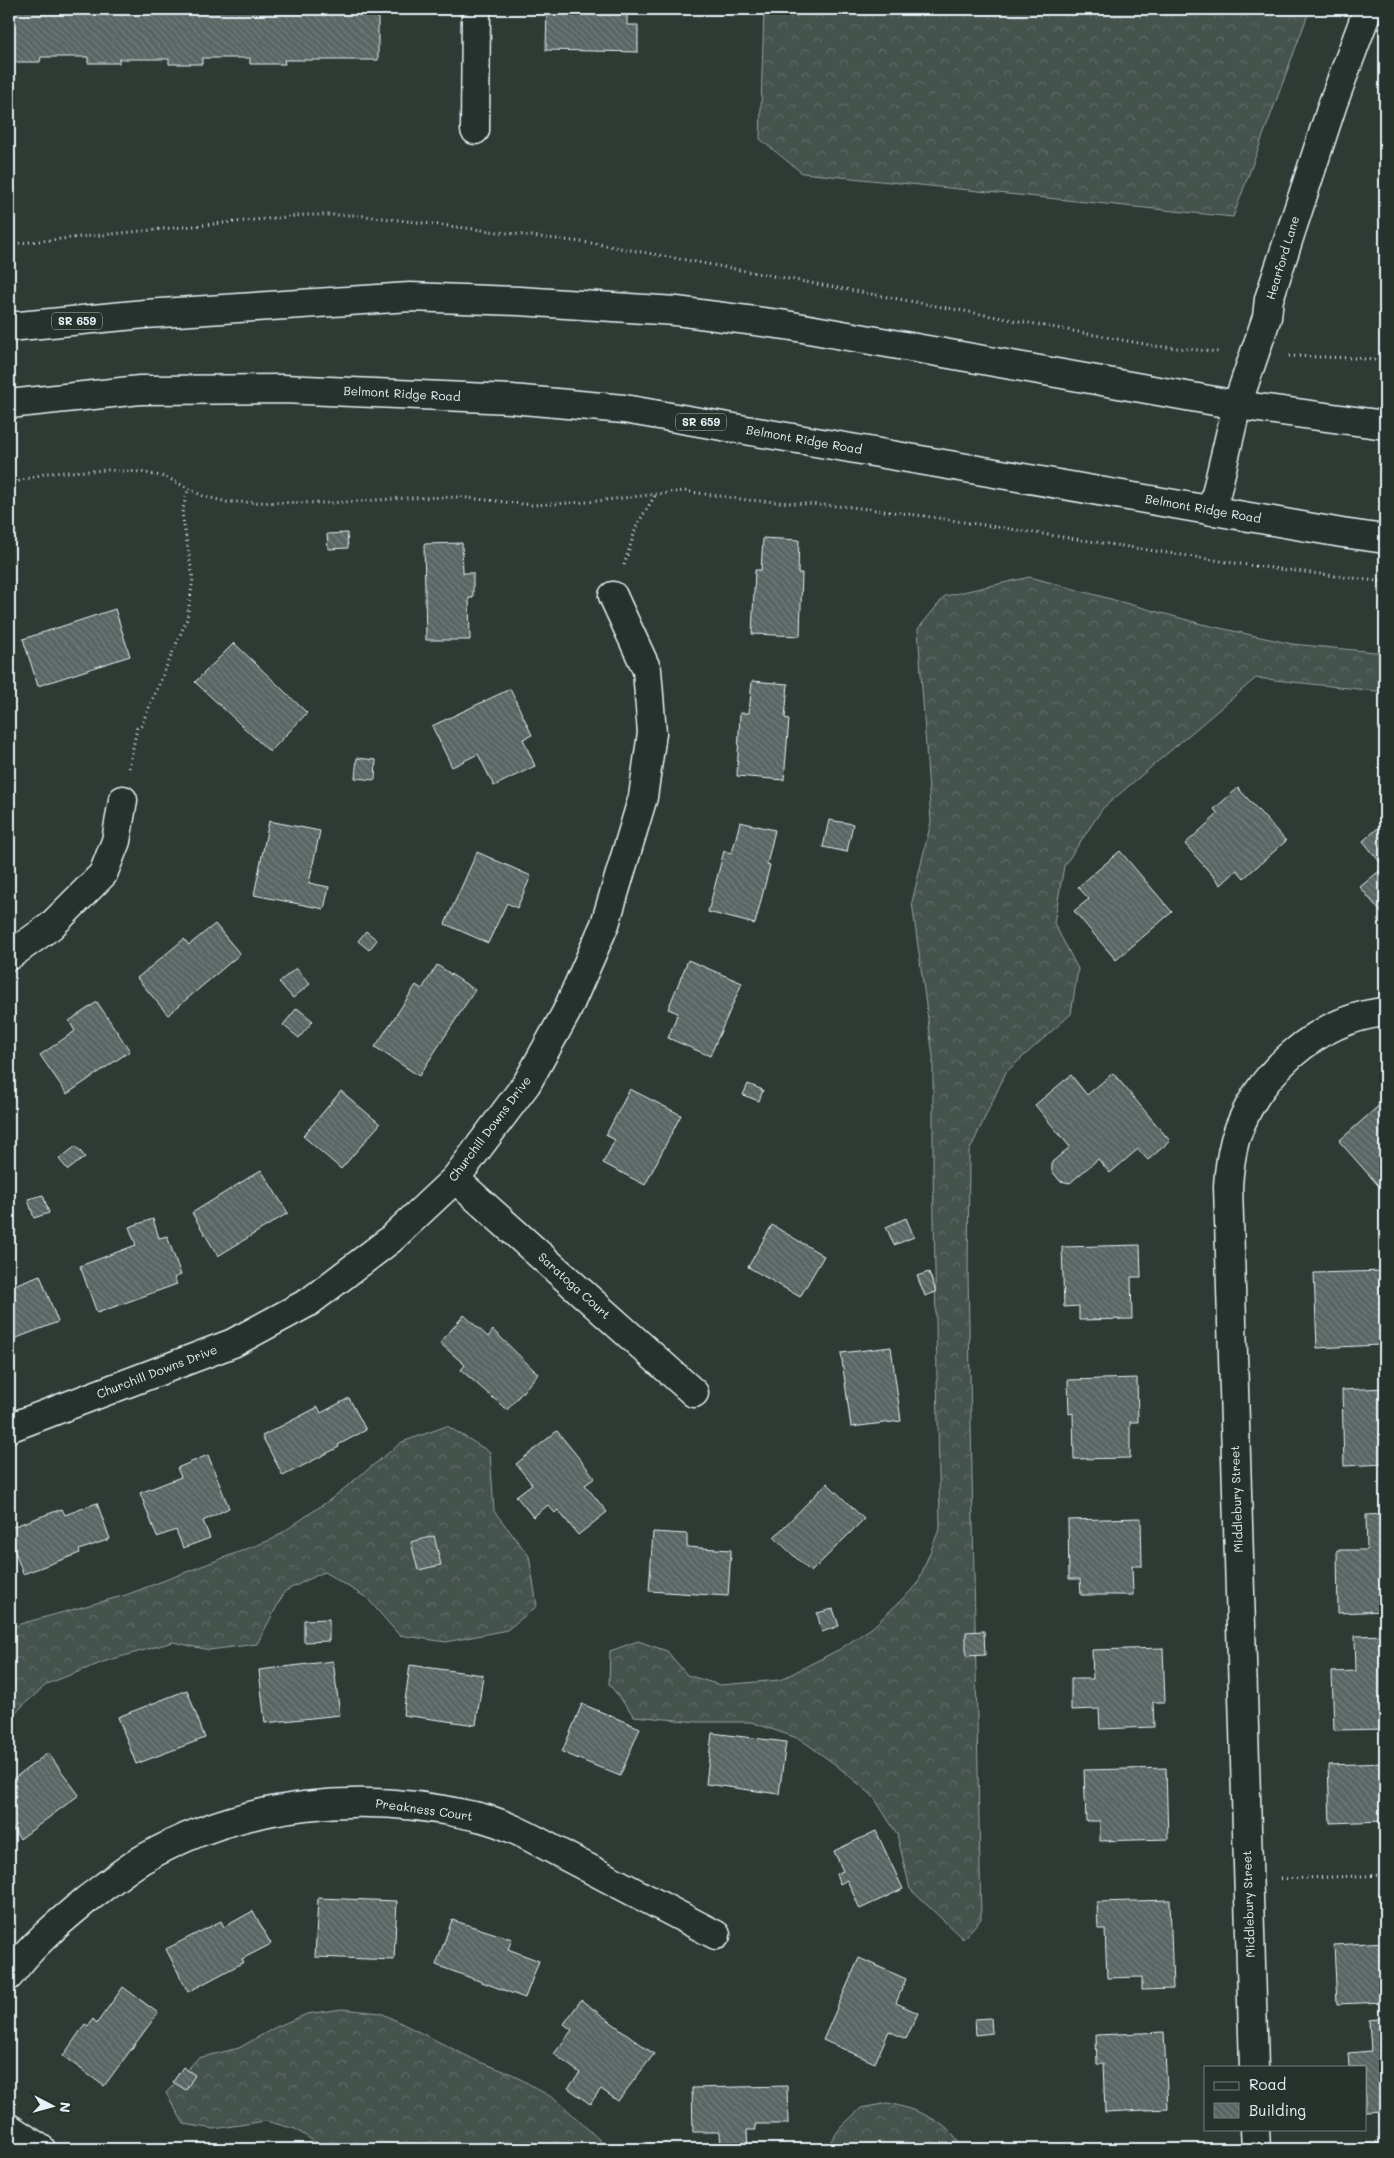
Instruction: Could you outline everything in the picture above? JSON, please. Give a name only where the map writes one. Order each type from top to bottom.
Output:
[{"type":"street","points":[[474,130],[476,9]]},
{"type":"street","name":"Hearford Lane","points":[[1212,511],[1237,404],[1267,317],[1269,299],[1333,103],[1368,9]]},
{"type":"street","name":"SR 659","points":[[9,328],[145,314],[410,297],[519,301],[676,311],[786,325],[1237,404],[1385,425]]},
{"type":"street","name":"Belmont Ridge Road","points":[[9,404],[140,390],[283,389],[511,399],[624,409],[1212,511],[1385,539]]},
{"type":"street","name":"Churchill Downs Drive","points":[[9,1428],[233,1343],[309,1302],[390,1240],[455,1180],[527,1083],[566,1014],[605,924],[643,798],[652,733],[647,670],[613,596]]},
{"type":"street","points":[[9,956],[51,926],[103,874],[116,841],[123,800]]},
{"type":"street","name":"Middlebury Street","points":[[1254,2066],[1228,1196],[1230,1163],[1236,1140],[1253,1101],[1272,1074],[1289,1057],[1329,1030],[1353,1019],[1385,1012]]},
{"type":"street","name":"Saratoga Court","points":[[455,1180],[694,1394]]},
{"type":"street","name":"Preakness Court","points":[[9,1976],[22,1959],[59,1923],[108,1884],[143,1860],[188,1837],[225,1823],[282,1808],[334,1802],[394,1804],[474,1816],[512,1828],[716,1935]]},
{"type":"street","points":[[9,2128],[41,2149]]},
{"type":"street","points":[[1256,2130],[1256,2149]]},
{"type":"path","points":[[9,244],[252,222],[306,215],[357,214],[598,244],[1155,346],[1255,356],[1356,358],[1385,361]]},
{"type":"path","points":[[9,484],[47,473],[108,470],[141,472],[166,477],[203,496],[227,502],[331,502],[460,497],[532,505],[588,502],[684,491],[747,500],[861,508],[1082,538],[1247,565],[1385,582]]},
{"type":"path","points":[[123,800],[137,728],[141,726],[187,619],[193,579],[182,513],[188,489]]},
{"type":"path","points":[[613,596],[637,525],[656,494]]},
{"type":"path","points":[[1248,1880],[1385,1875]]},
{"type":"green space","points":[[764,9],[1310,9],[1233,217],[802,173],[760,139]]},
{"type":"green space","points":[[1030,577],[1202,624],[1292,644],[1385,653],[1385,692],[1256,678],[1103,808],[1064,866],[1054,923],[1078,969],[1071,1014],[1006,1072],[969,1152],[968,1276],[981,1919],[963,1939],[910,1889],[897,1834],[873,1796],[836,1765],[800,1739],[751,1722],[697,1722],[634,1716],[609,1684],[610,1651],[638,1641],[667,1651],[687,1675],[720,1685],[780,1680],[840,1649],[873,1627],[917,1585],[940,1527],[933,1168],[933,1056],[912,902],[931,822],[918,629],[945,596]]},
{"type":"green space","points":[[447,1426],[490,1452],[494,1511],[529,1556],[537,1606],[507,1630],[446,1642],[399,1635],[367,1598],[324,1572],[285,1591],[257,1644],[209,1650],[173,1642],[106,1661],[47,1684],[9,1718],[9,1630],[20,1624],[126,1595],[273,1539],[331,1499],[402,1442]]},
{"type":"green space","points":[[342,2009],[381,2013],[477,2061],[512,2074],[558,2101],[608,2148],[613,2149],[326,2149],[295,2129],[266,2121],[214,2129],[184,2124],[166,2093],[198,2058],[239,2048],[276,2027],[307,2014]]},
{"type":"green space","points":[[888,2103],[910,2109],[931,2118],[949,2131],[962,2149],[825,2149],[841,2127],[861,2108]]},
{"type":"building","points":[[9,9],[378,9],[378,60],[284,60],[285,64],[250,64],[250,58],[202,58],[202,64],[169,64],[169,59],[119,59],[119,63],[88,63],[88,57],[41,57],[40,62],[9,62]]},
{"type":"building","points":[[547,9],[627,9],[627,25],[638,25],[638,52],[546,50]]},
{"type":"building","points":[[347,533],[348,548],[328,549],[327,534]]},
{"type":"building","points":[[763,538],[799,540],[798,573],[802,573],[800,636],[752,634],[755,570],[761,570]]},
{"type":"building","points":[[462,543],[463,573],[473,573],[473,598],[469,598],[470,640],[426,640],[424,544]]},
{"type":"building","points":[[115,609],[130,656],[38,686],[23,639]]},
{"type":"building","points":[[234,643],[307,713],[270,752],[195,682]]},
{"type":"building","points":[[752,681],[788,684],[785,718],[789,719],[784,780],[737,776],[740,713],[749,713]]},
{"type":"building","points":[[510,689],[532,735],[523,739],[535,766],[494,786],[478,754],[452,767],[432,726]]},
{"type":"building","points":[[357,758],[376,760],[375,780],[355,778]]},
{"type":"building","points":[[1238,788],[1286,841],[1244,878],[1237,870],[1221,885],[1185,844],[1218,814],[1214,809]]},
{"type":"building","points":[[829,820],[853,824],[847,852],[823,847]]},
{"type":"building","points":[[269,821],[320,831],[309,883],[329,887],[324,909],[254,895]]},
{"type":"building","points":[[740,822],[775,830],[767,864],[770,865],[755,924],[708,912],[724,851],[732,853]]},
{"type":"building","points":[[1385,822],[1385,917],[1360,887],[1384,867],[1363,841]]},
{"type":"building","points":[[1120,851],[1172,912],[1116,960],[1074,911],[1089,899],[1078,887]]},
{"type":"building","points":[[477,852],[531,876],[517,908],[507,903],[488,943],[445,924]]},
{"type":"building","points":[[215,924],[240,954],[168,1015],[137,978],[184,939],[189,945]]},
{"type":"building","points":[[366,931],[377,940],[369,950],[358,941]]},
{"type":"building","points":[[688,960],[742,983],[710,1056],[668,1038],[678,1013],[668,1009]]},
{"type":"building","points":[[437,965],[475,990],[419,1076],[375,1047],[416,985],[422,989]]},
{"type":"building","points":[[296,968],[310,984],[293,998],[279,982]]},
{"type":"building","points":[[97,1002],[130,1051],[67,1094],[40,1055],[75,1031],[69,1021]]},
{"type":"building","points":[[297,1008],[313,1021],[299,1038],[283,1025]]},
{"type":"building","points":[[1113,1073],[1170,1141],[1148,1160],[1138,1149],[1110,1173],[1098,1159],[1070,1183],[1060,1181],[1052,1171],[1052,1162],[1070,1147],[1035,1105],[1071,1075],[1087,1095]]},
{"type":"building","points":[[748,1084],[763,1090],[759,1101],[743,1095]]},
{"type":"building","points":[[630,1089],[681,1115],[645,1185],[603,1163],[615,1140],[606,1135]]},
{"type":"building","points":[[341,1091],[380,1124],[341,1169],[303,1136]]},
{"type":"building","points":[[1385,1102],[1385,1193],[1339,1141]]},
{"type":"building","points":[[76,1146],[85,1157],[68,1170],[59,1159]]},
{"type":"building","points":[[261,1170],[288,1213],[218,1256],[192,1213]]},
{"type":"building","points":[[43,1195],[49,1213],[34,1218],[28,1199]]},
{"type":"building","points":[[906,1218],[914,1237],[894,1245],[886,1227]]},
{"type":"building","points":[[153,1219],[159,1238],[167,1236],[181,1275],[174,1278],[177,1284],[97,1313],[80,1266],[136,1245],[129,1227]]},
{"type":"building","points":[[772,1225],[824,1256],[800,1297],[748,1267]]},
{"type":"building","points":[[1140,1245],[1141,1277],[1131,1277],[1132,1319],[1079,1320],[1079,1306],[1064,1307],[1062,1247]]},
{"type":"building","points":[[1385,1271],[1385,1329],[1380,1329],[1380,1345],[1317,1348],[1314,1273]]},
{"type":"building","points":[[929,1272],[936,1292],[925,1296],[917,1276]]},
{"type":"building","points":[[40,1275],[58,1322],[9,1341],[9,1287]]},
{"type":"building","points":[[464,1315],[488,1337],[493,1330],[538,1374],[507,1410],[461,1370],[465,1365],[440,1343]]},
{"type":"building","points":[[891,1347],[901,1421],[851,1427],[841,1353]]},
{"type":"building","points":[[1137,1378],[1138,1422],[1130,1422],[1130,1458],[1074,1459],[1073,1413],[1069,1414],[1068,1380]]},
{"type":"building","points":[[1385,1388],[1385,1464],[1344,1466],[1342,1390]]},
{"type":"building","points":[[349,1398],[366,1430],[338,1445],[339,1447],[283,1476],[262,1436],[318,1407],[321,1413]]},
{"type":"building","points":[[557,1431],[595,1478],[585,1485],[607,1512],[578,1535],[558,1510],[555,1513],[548,1505],[533,1517],[516,1496],[532,1484],[516,1464]]},
{"type":"building","points":[[208,1455],[229,1508],[203,1521],[210,1538],[183,1548],[176,1530],[157,1537],[140,1493],[181,1477],[177,1468]]},
{"type":"building","points":[[827,1483],[864,1519],[811,1572],[774,1537]]},
{"type":"building","points":[[97,1503],[110,1539],[79,1550],[80,1553],[23,1574],[9,1535],[9,1528],[62,1509],[65,1515]]},
{"type":"building","points":[[1385,1514],[1385,1611],[1338,1613],[1337,1550],[1367,1550],[1366,1515]]},
{"type":"building","points":[[1141,1518],[1142,1566],[1132,1566],[1133,1595],[1081,1595],[1080,1579],[1069,1579],[1068,1520]]},
{"type":"building","points":[[653,1532],[687,1534],[687,1547],[731,1550],[728,1596],[649,1591]]},
{"type":"building","points":[[434,1536],[441,1565],[418,1570],[411,1542]]},
{"type":"building","points":[[833,1609],[839,1626],[822,1632],[817,1613]]},
{"type":"building","points":[[329,1619],[329,1641],[304,1642],[304,1620]]},
{"type":"building","points":[[984,1631],[985,1655],[966,1656],[966,1632]]},
{"type":"building","points":[[1385,1635],[1385,1729],[1334,1730],[1332,1672],[1356,1671],[1355,1636]]},
{"type":"building","points":[[1163,1648],[1165,1702],[1153,1702],[1154,1727],[1100,1729],[1099,1709],[1071,1710],[1071,1679],[1093,1679],[1092,1650]]},
{"type":"building","points":[[333,1661],[340,1715],[265,1723],[259,1670]]},
{"type":"building","points":[[410,1665],[483,1675],[476,1725],[403,1715]]},
{"type":"building","points":[[187,1690],[205,1738],[136,1764],[118,1717]]},
{"type":"building","points":[[582,1704],[640,1728],[620,1776],[562,1752]]},
{"type":"building","points":[[712,1733],[786,1742],[779,1794],[706,1784]]},
{"type":"building","points":[[48,1753],[79,1795],[20,1839],[9,1824],[9,1782]]},
{"type":"building","points":[[1385,1763],[1385,1821],[1330,1823],[1328,1765]]},
{"type":"building","points":[[1166,1768],[1168,1839],[1100,1841],[1100,1821],[1086,1821],[1084,1770]]},
{"type":"building","points":[[876,1831],[903,1889],[860,1909],[847,1880],[840,1884],[836,1874],[843,1871],[834,1851]]},
{"type":"building","points":[[318,1898],[397,1901],[394,1960],[315,1957]]},
{"type":"building","points":[[1170,1900],[1173,1989],[1142,1990],[1142,1977],[1107,1978],[1105,1929],[1098,1929],[1097,1902]]},
{"type":"building","points":[[253,1911],[271,1944],[242,1959],[244,1962],[188,1992],[166,1949],[221,1921],[224,1927]]},
{"type":"building","points":[[452,1920],[512,1939],[508,1949],[539,1961],[525,1998],[436,1965]]},
{"type":"building","points":[[1385,1942],[1385,2002],[1337,2004],[1334,1945]]},
{"type":"building","points":[[859,1958],[906,1979],[896,2003],[918,2013],[906,2039],[889,2031],[875,2063],[823,2040]]},
{"type":"building","points":[[123,1987],[158,2013],[104,2086],[63,2056],[85,2024],[88,2026],[93,2019],[97,2023]]},
{"type":"building","points":[[581,2000],[654,2054],[618,2101],[601,2089],[590,2104],[568,2088],[580,2073],[554,2054],[572,2030],[564,2024]]},
{"type":"building","points":[[991,2018],[992,2033],[976,2035],[975,2019]]},
{"type":"building","points":[[1385,2018],[1385,2111],[1366,2112],[1366,2066],[1349,2066],[1348,2053],[1371,2051],[1369,2020]]},
{"type":"building","points":[[1164,2032],[1168,2109],[1105,2112],[1103,2064],[1097,2064],[1096,2035]]},
{"type":"building","points":[[183,2067],[195,2075],[186,2090],[173,2082]]},
{"type":"building","points":[[787,2086],[788,2124],[755,2124],[756,2130],[747,2130],[748,2149],[721,2149],[720,2132],[693,2132],[692,2088]]},
{"type":"building","points":[[1385,2143],[1385,2149],[1342,2149],[1342,2145]]}]
